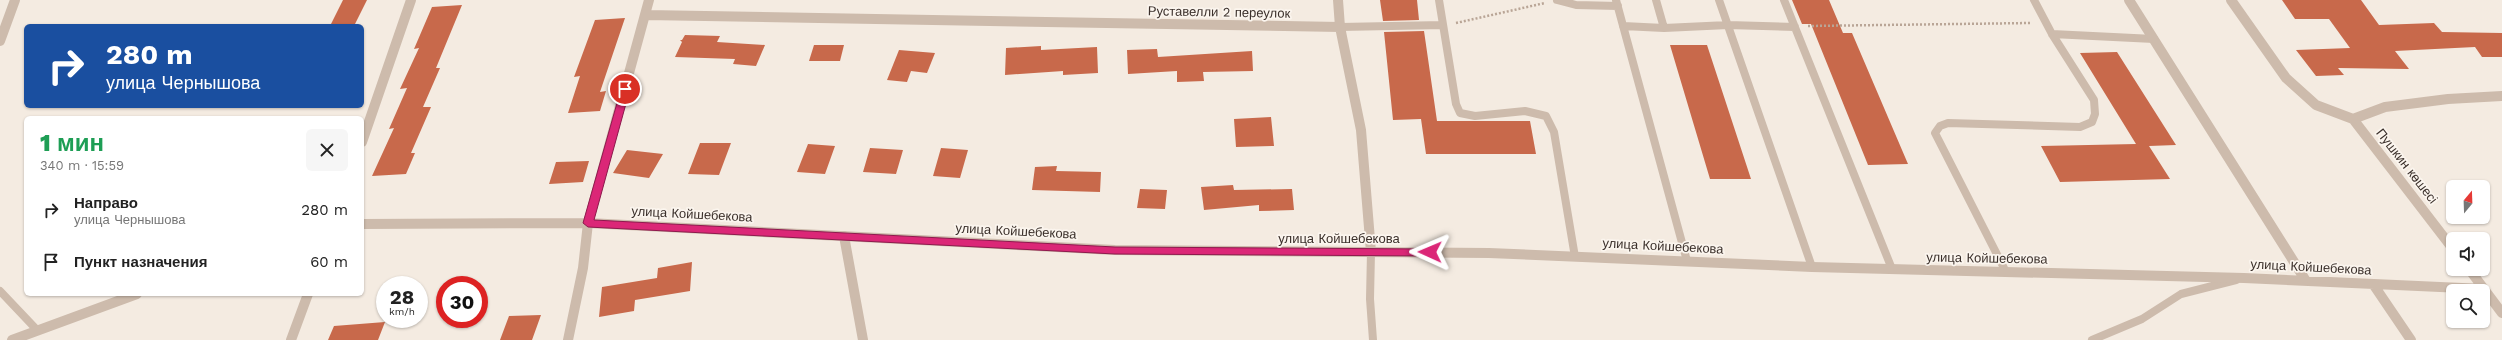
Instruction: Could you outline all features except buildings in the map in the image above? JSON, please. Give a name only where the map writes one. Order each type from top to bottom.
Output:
[{"type":"street","points":[[0,41],[15,0]]},
{"type":"street","points":[[364,136],[411,0]]},
{"type":"street","points":[[568,340],[583,268],[588,223],[649,0]]},
{"type":"street","points":[[1338,0],[1340,27],[1361,130],[1371,252]]},
{"type":"street","points":[[2129,0],[2306,282]]},
{"type":"street","points":[[2231,0],[2286,78],[2316,105],[2353,119],[2385,106],[2448,99],[2502,96]]},
{"type":"street","name":"Руставелли 2 переулок","points":[[646,15],[1340,27]]},
{"type":"street","name":"Пушкин көшесі","points":[[2353,119],[2446,240]]},
{"type":"street","name":"улица Койшебекова","points":[[364,224],[588,223],[1115,250],[1371,252],[1575,256],[1812,267],[2244,278],[2446,287]]},
{"type":"street","points":[[844,236],[863,340]]},
{"type":"street","points":[[2373,284],[2410,340]]},
{"type":"street","points":[[12,340],[130,296]]},
{"type":"street","points":[[291,340],[307,296]]},
{"type":"street","points":[[2490,297],[2502,313]]},
{"type":"lane","points":[[1439,0],[1456,104],[1460,113],[1475,116],[1524,111],[1546,116],[1554,132],[1575,256]]},
{"type":"lane","points":[[1557,0],[1576,5],[1617,3],[1687,261]]},
{"type":"lane","points":[[1656,0],[1664,28]]},
{"type":"lane","points":[[1719,0],[1812,267]]},
{"type":"lane","points":[[1784,0],[1892,269]]},
{"type":"lane","points":[[2006,272],[1935,132],[1940,126],[1948,123],[2080,127],[2092,122],[2095,114],[2094,100],[2052,34],[2034,0]]},
{"type":"lane","points":[[1623,26],[1664,28],[1728,24],[1795,27]]},
{"type":"lane","points":[[1340,27],[1443,25]]},
{"type":"lane","points":[[2052,34],[2154,39]]},
{"type":"lane","points":[[1371,252],[1370,299],[1373,340]]},
{"type":"lane","points":[[2092,340],[2142,319],[2181,294],[2244,278]]},
{"type":"lane","points":[[0,291],[36,330]]},
{"type":"path","points":[[1443,25],[1506,14],[1547,2]]},
{"type":"path","points":[[1795,27],[2046,22]]},
{"type":"route","points":[[625,89],[588,223],[1115,250],[1430,252]]}]
